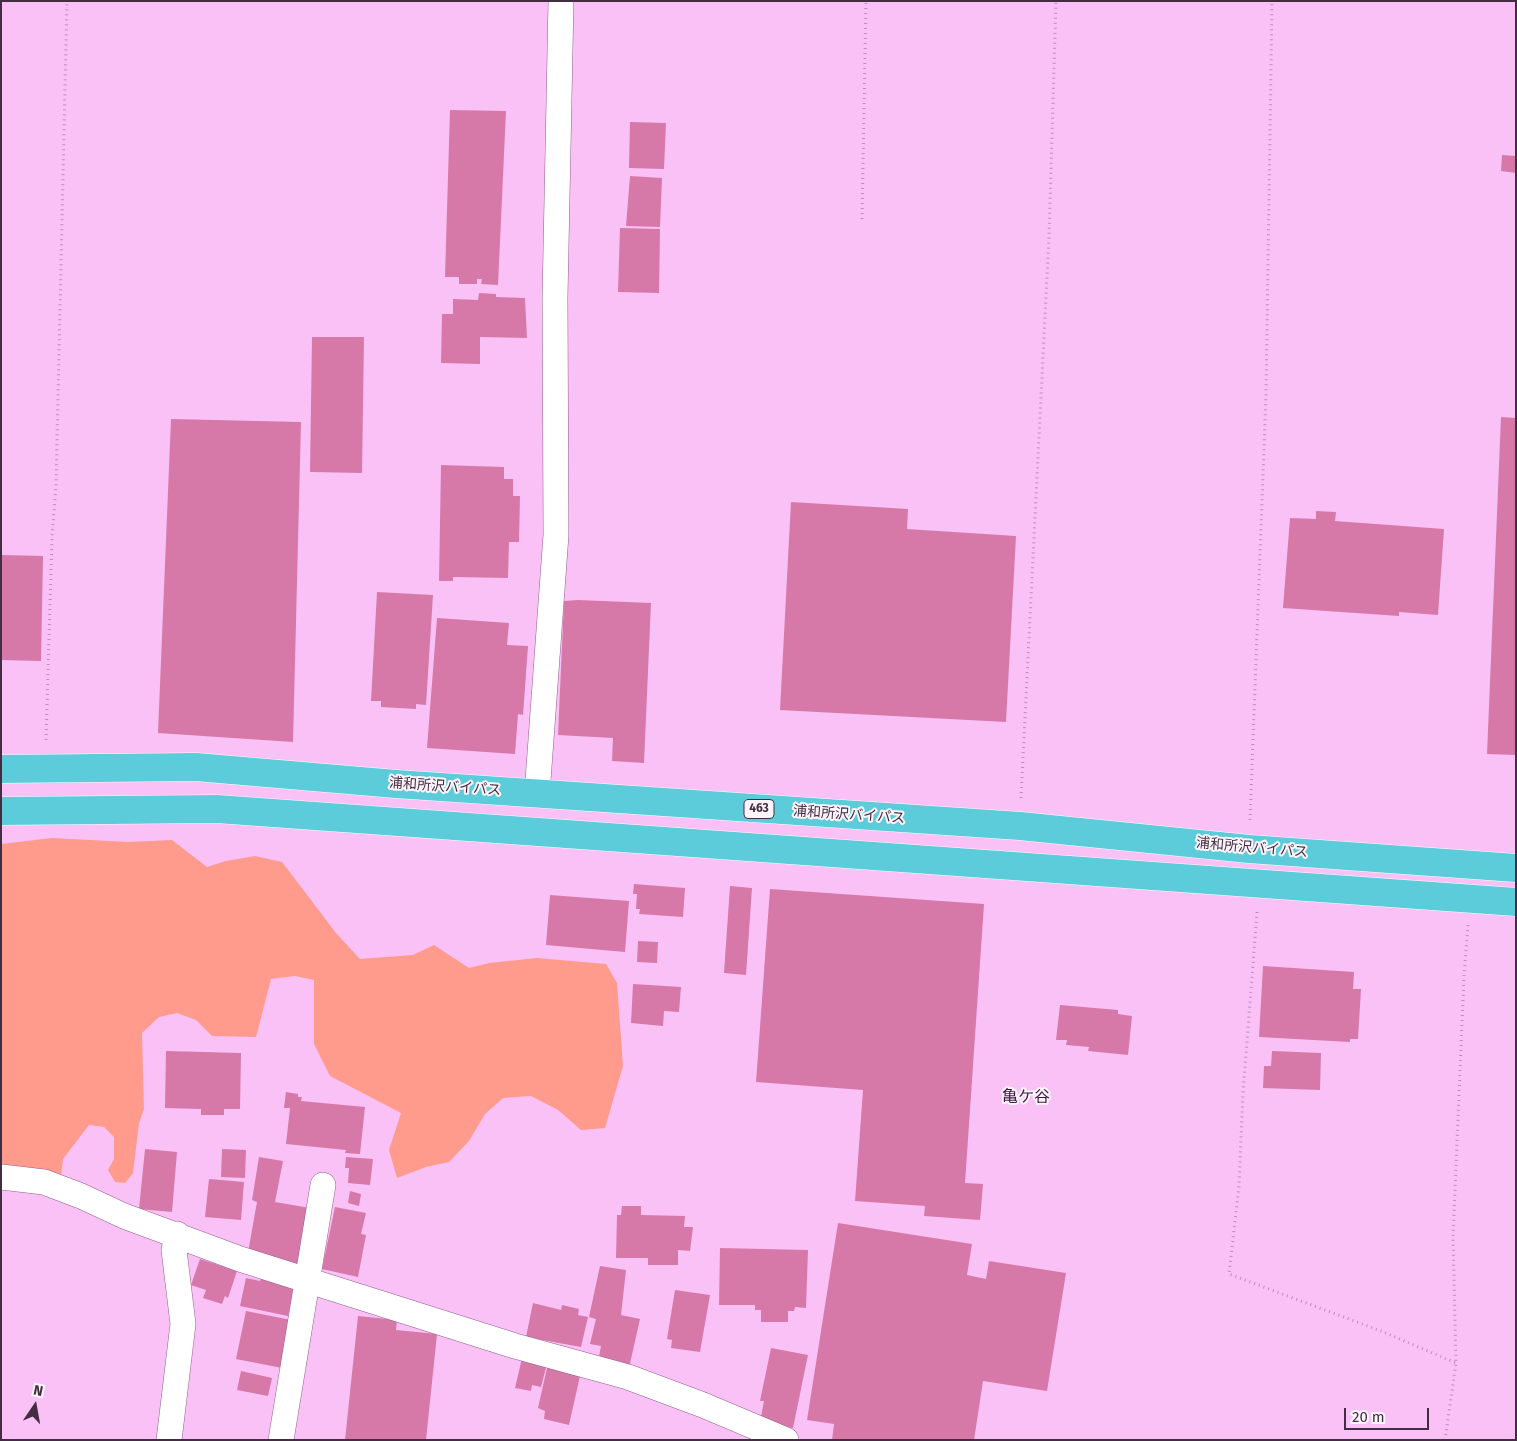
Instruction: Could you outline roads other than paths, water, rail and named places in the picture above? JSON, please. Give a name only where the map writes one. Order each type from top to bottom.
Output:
[{"type":"highway","name":"浦和所沢バイパス","points":[[1,769],[196,767],[537,794],[1020,826],[1249,848],[1516,868]]},
{"type":"highway","points":[[1,811],[217,809],[980,865],[1260,882],[1468,900],[1516,902]]},
{"type":"street","points":[[537,794],[556,535],[555,297],[561,1]]},
{"type":"street","points":[[1,1177],[44,1182],[124,1216],[307,1280],[515,1346],[628,1377],[703,1405],[786,1440]]},
{"type":"street","points":[[281,1440],[323,1184]]},
{"type":"street","points":[[169,1440],[183,1324],[174,1250],[177,1234]]},
{"type":"district","name":"亀ケ谷","points":[[1026,1098]]}]
